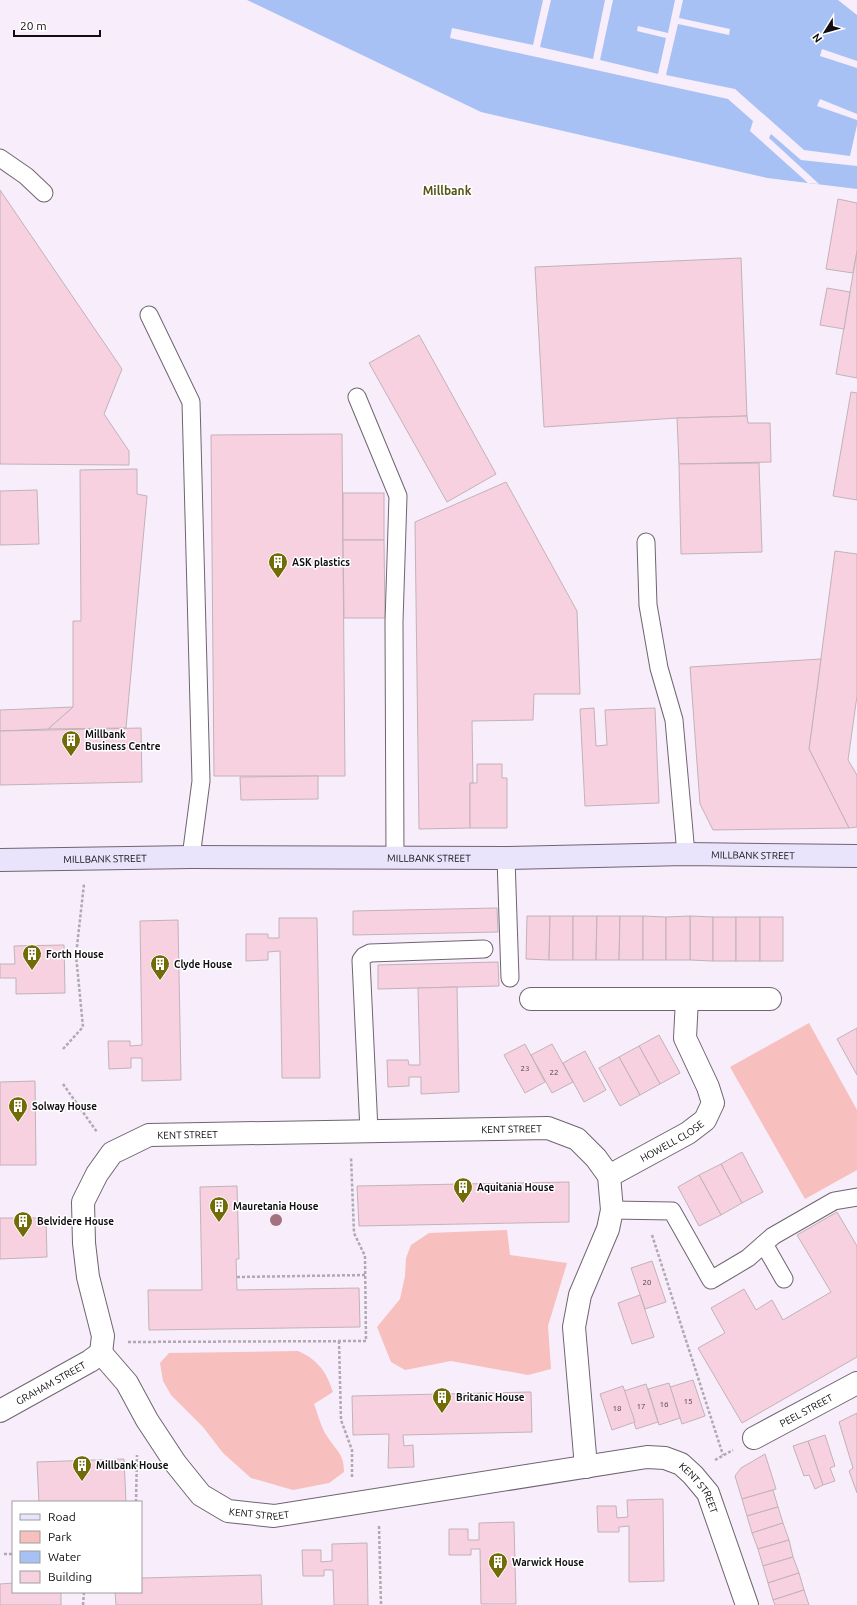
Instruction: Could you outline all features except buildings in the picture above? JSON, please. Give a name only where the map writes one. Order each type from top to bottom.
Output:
[{"type":"street","name":"MILLBANK STREET","points":[[0,860],[191,857],[506,858],[686,854],[857,856]]},
{"type":"street","points":[[531,999],[770,999]]},
{"type":"street","name":"HOWELL CLOSE","points":[[609,1176],[688,1133],[705,1120],[713,1102],[708,1087],[685,1038],[687,999]]},
{"type":"street","name":"KENT STREET","points":[[609,1176],[596,1158],[577,1139],[548,1128],[149,1134],[112,1154],[97,1174],[83,1202],[84,1243],[88,1277],[103,1336],[102,1348],[127,1382],[147,1420],[176,1464],[201,1495],[228,1511],[274,1516],[647,1458],[665,1458],[681,1464],[693,1475],[708,1494],[747,1605]]},
{"type":"street","points":[[586,1467],[574,1327],[580,1295],[608,1229],[612,1210],[609,1176]]},
{"type":"street","name":"GRAHAM STREET","points":[[0,1411],[90,1361],[102,1348]]},
{"type":"street","name":"PEEL STREET","points":[[754,1438],[857,1383]]},
{"type":"lane","points":[[0,158],[26,176],[44,193]]},
{"type":"lane","points":[[149,316],[191,402],[201,781],[191,857]]},
{"type":"lane","points":[[356,397],[398,496],[394,622],[395,857]]},
{"type":"lane","points":[[646,542],[648,605],[658,668],[674,720],[686,854]]},
{"type":"lane","points":[[506,858],[510,978]]},
{"type":"lane","points":[[369,1131],[361,960],[364,956],[370,953],[484,949]]},
{"type":"lane","points":[[612,1210],[643,1212],[672,1211],[711,1280],[748,1258],[773,1236],[834,1201],[857,1197]]},
{"type":"lane","points":[[764,1244],[784,1279]]},
{"type":"path","points":[[64,1049],[83,1027],[76,955],[87,859]]},
{"type":"path","points":[[63,1084],[112,1154]]},
{"type":"path","points":[[102,1348],[366,1341],[366,1256],[354,1233],[352,1181]]},
{"type":"path","points":[[643,1212],[651,1232],[723,1455]]},
{"type":"path","points":[[236,1277],[366,1275]]},
{"type":"path","points":[[339,1341],[341,1420],[352,1450],[352,1504]]},
{"type":"path","points":[[136,1501],[138,1432],[147,1420]]},
{"type":"path","points":[[693,1475],[723,1455],[754,1438]]},
{"type":"path","points":[[379,1500],[381,1605]]},
{"type":"path","points":[[4,1554],[12,1554]]},
{"type":"path","points":[[83,1605],[84,1593]]},
{"type":"green space","points":[[809,1023],[857,1110],[857,1170],[805,1199],[730,1067]]},
{"type":"green space","points":[[507,1230],[510,1255],[567,1263],[548,1326],[551,1369],[528,1375],[451,1361],[405,1370],[391,1362],[377,1327],[400,1299],[405,1276],[406,1258],[411,1245],[429,1233]]},
{"type":"green space","points":[[298,1351],[316,1362],[324,1372],[333,1392],[314,1404],[325,1433],[343,1460],[344,1472],[329,1483],[293,1490],[251,1478],[223,1453],[203,1427],[171,1395],[163,1381],[160,1363],[169,1353]]},
{"type":"water","points":[[247,0],[857,0],[857,189],[767,178],[481,112]]},
{"type":"pier","points":[[543,0],[551,0],[540,47],[593,59],[605,0],[613,0],[600,60],[658,74],[666,38],[637,31],[638,26],[668,33],[675,0],[683,0],[679,18],[730,29],[729,35],[678,24],[666,75],[735,89],[804,150],[850,156],[857,125],[857,166],[801,160],[771,134],[769,138],[819,184],[808,183],[750,131],[753,121],[728,99],[450,38],[452,28],[533,45]]},
{"type":"pier","points":[[838,0],[857,0],[857,15]]},
{"type":"pier","points":[[822,49],[857,61],[857,68],[820,56]]},
{"type":"pier","points":[[820,99],[857,114],[857,120],[817,106]]},
{"type":"place","name":"ASK plastics","points":[[278,579]]},
{"type":"place","name":"Millbank Business Centre","points":[[71,757]]},
{"type":"place","name":"Forth House","points":[[32,971]]},
{"type":"place","name":"Clyde House","points":[[160,981]]},
{"type":"place","name":"Solway House","points":[[18,1123]]},
{"type":"place","name":"Aquitania House","points":[[463,1204]]},
{"type":"place","name":"Mauretania House","points":[[219,1223]]},
{"type":"place","name":"Belvidere House","points":[[23,1238]]},
{"type":"place","name":"Britanic House","points":[[442,1414]]},
{"type":"place","name":"Millbank House","points":[[82,1482]]},
{"type":"place","name":"Warwick House","points":[[498,1579]]},
{"type":"district","name":"Millbank","points":[[447,191]]}]
